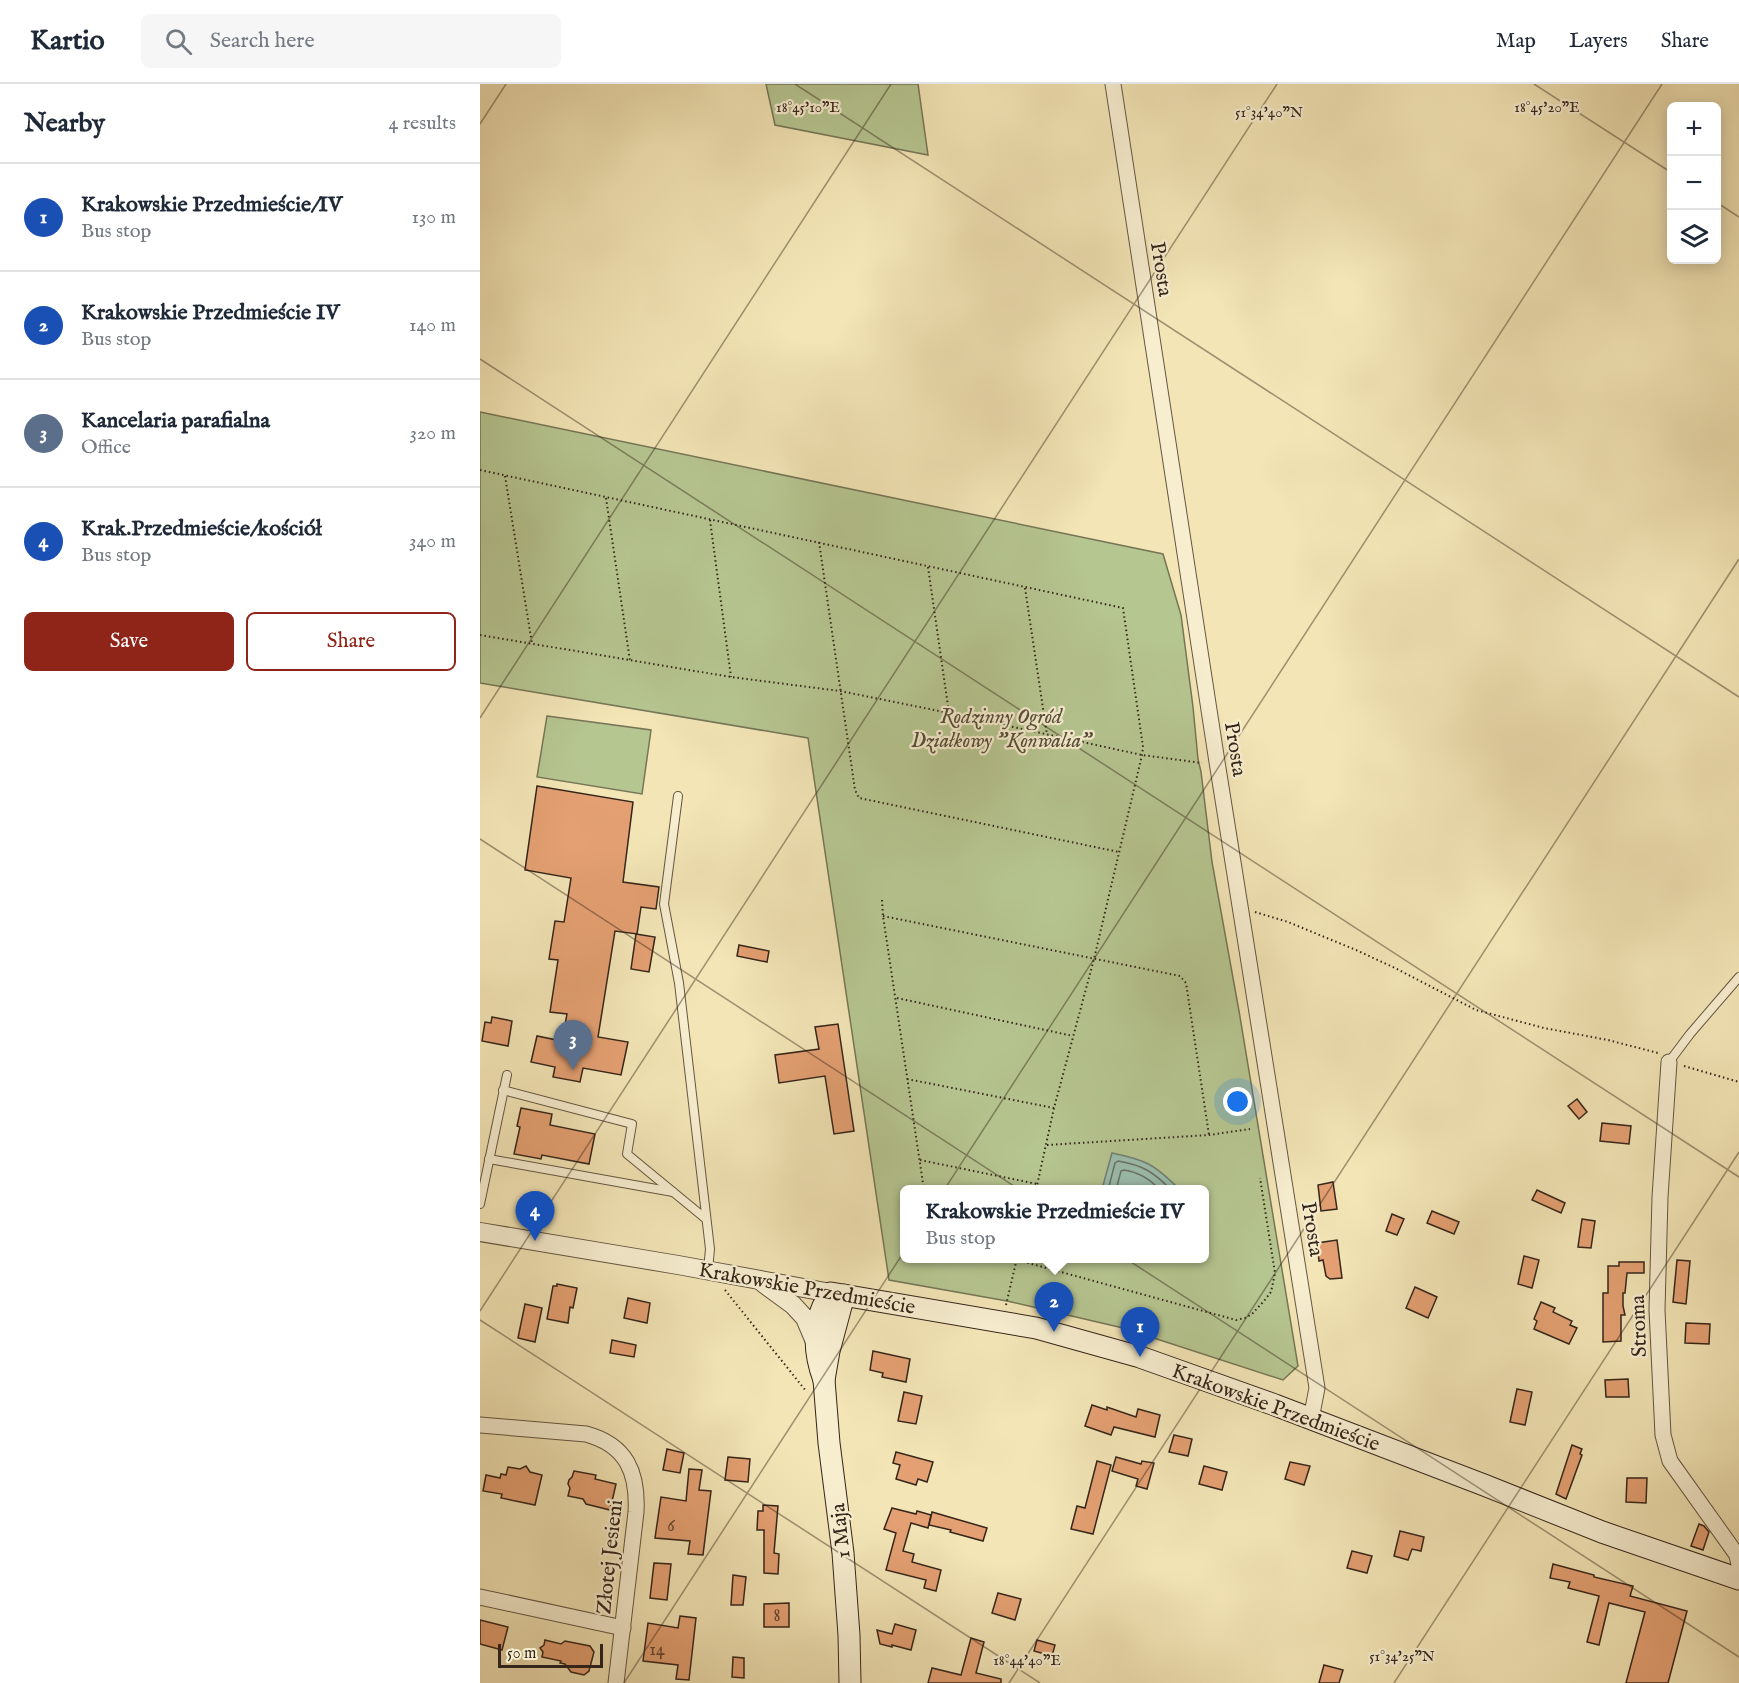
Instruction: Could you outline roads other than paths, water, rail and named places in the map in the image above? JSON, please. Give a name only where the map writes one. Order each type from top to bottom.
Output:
[{"type":"main road","name":"Krakowskie Przedmieście","points":[[838,1294],[1002,1321],[1054,1332],[1140,1357],[1311,1419],[1602,1532],[1739,1579]]},
{"type":"main road","name":"1 Maja","points":[[838,1294],[826,1300],[818,1318],[816,1386],[829,1443],[843,1553],[850,1683]]},
{"type":"main road","name":"1 Maja","points":[[816,1386],[829,1351],[838,1294]]},
{"type":"street","name":"Prosta","points":[[1113,84],[1317,1388],[1311,1419]]},
{"type":"street","name":"Stroma","points":[[1671,1060],[1659,1197],[1657,1310],[1663,1435],[1670,1461],[1737,1555],[1739,1565]]},
{"type":"street","name":"Krakowskie Przedmieście","points":[[480,1232],[712,1279],[759,1280],[838,1294]]},
{"type":"street","name":"1 Maja","points":[[759,1280],[793,1305],[805,1318],[816,1344]]},
{"type":"street","name":"Złotej Jesieni","points":[[480,1425],[598,1437],[621,1453],[629,1465],[637,1494],[616,1683]]},
{"type":"street","points":[[480,1597],[623,1628]]},
{"type":"lane","points":[[678,795],[664,904],[679,983],[712,1279]]},
{"type":"lane","points":[[1671,1060],[1739,977]]},
{"type":"lane","points":[[480,1204],[507,1075]]},
{"type":"lane","points":[[504,1090],[632,1124],[627,1154],[706,1219]]},
{"type":"lane","points":[[489,1159],[674,1192]]},
{"type":"water","points":[[1112,1153],[1149,1164],[1175,1185],[1103,1185]]},
{"type":"place","name":"Kancelaria parafialna","points":[[573,1070]]},
{"type":"place","name":"Krak.Przedmieście/kościół","points":[[535,1241]]},
{"type":"place","name":"Krakowskie Przedmieście IV","points":[[1054,1332]]},
{"type":"place","name":"Krakowskie Przedmieście/IV","points":[[1140,1357]]},
{"type":"park label","name":"Rodzinny Ogród Działkowy \"Konwalia\"","points":[[1001,728]]}]
